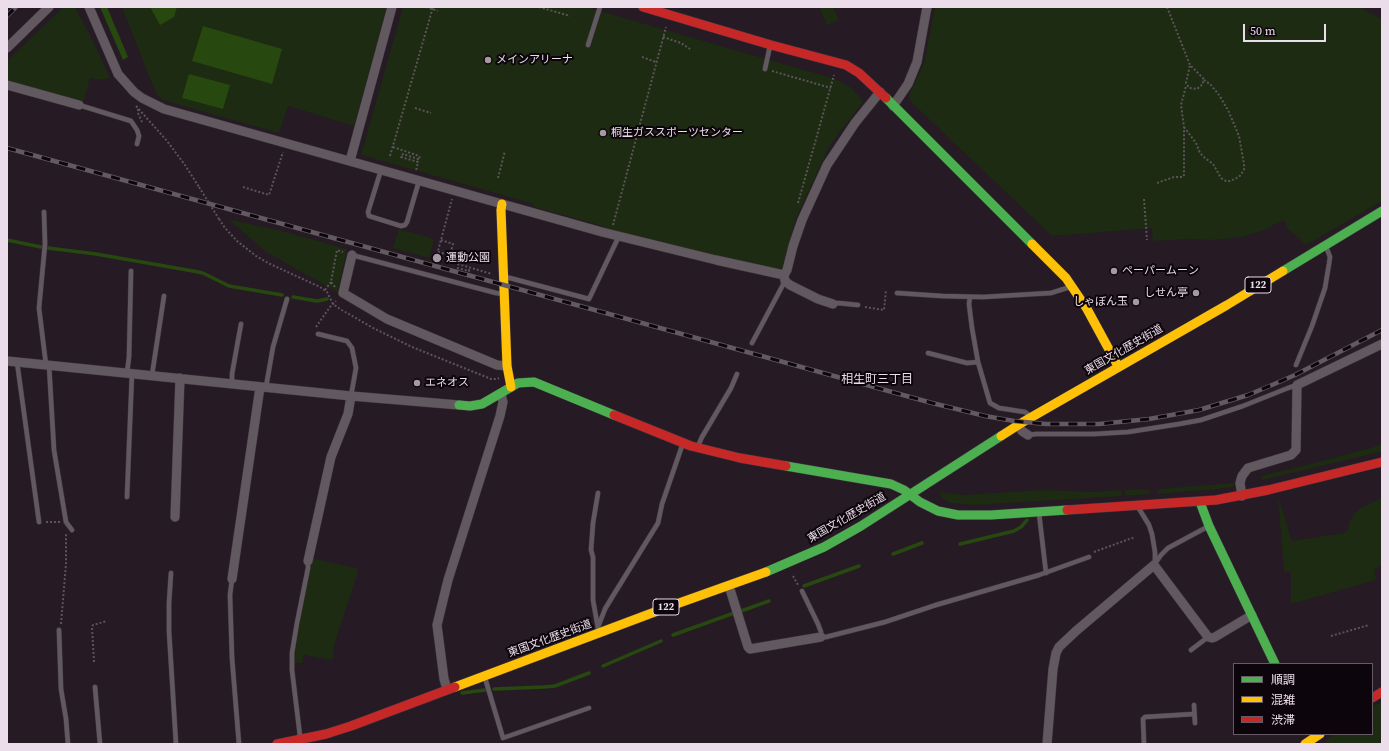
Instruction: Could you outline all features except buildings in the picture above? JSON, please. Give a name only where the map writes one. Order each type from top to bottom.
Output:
[{"type":"main road","points":[[643,7],[771,45],[846,65],[859,73],[880,92],[1066,278],[1087,309],[1118,366]]},
{"type":"main road","points":[[502,204],[499,276],[504,294],[507,366],[511,387]]},
{"type":"main road","name":"東国文化歴史街道","points":[[277,744],[326,734],[351,726],[484,676],[599,630],[729,586],[787,564],[824,547],[862,526],[1031,418],[1118,366],[1227,305],[1382,211]]},
{"type":"main road","points":[[459,405],[477,405],[501,394],[511,387],[525,382],[534,382],[698,448],[740,458],[891,484],[904,490],[928,506],[946,513],[970,516],[1200,502],[1242,496],[1382,462]]},
{"type":"main road","points":[[1200,502],[1209,526],[1274,663]]},
{"type":"main road","points":[[1373,697],[1382,692]]},
{"type":"main road","points":[[1309,741],[1318,735]]},
{"type":"street","points":[[7,48],[49,7]]},
{"type":"street","points":[[89,7],[118,74],[125,83],[142,98],[164,109],[381,170],[418,177],[502,204],[619,236],[785,278],[790,285],[818,299],[833,304]]},
{"type":"street","points":[[350,161],[392,7]]},
{"type":"street","points":[[893,106],[908,84],[917,62],[927,7]]},
{"type":"street","points":[[7,86],[79,105]]},
{"type":"street","points":[[785,278],[793,246],[802,220],[827,165],[855,122],[880,92]]},
{"type":"street","points":[[352,255],[343,293],[387,319],[497,365],[507,366]]},
{"type":"street","points":[[1242,496],[1240,483],[1242,476],[1248,468],[1291,455],[1296,450],[1297,385],[1382,344]]},
{"type":"street","points":[[7,360],[351,396],[459,405]]},
{"type":"street","points":[[175,517],[180,378]]},
{"type":"street","points":[[232,579],[262,387]]},
{"type":"street","points":[[447,689],[444,679],[437,625],[448,580],[500,416],[503,402],[501,394]]},
{"type":"street","points":[[308,561],[331,457],[348,414],[351,396]]},
{"type":"street","points":[[1018,426],[1028,435]]},
{"type":"street","points":[[1047,744],[1053,669],[1056,653],[1059,647],[1076,630],[1154,566],[1208,637],[1215,637],[1252,616]]},
{"type":"street","points":[[729,586],[748,647],[750,649],[753,650],[821,637]]},
{"type":"lane","points":[[588,45],[600,7]]},
{"type":"lane","points":[[765,69],[771,45]]},
{"type":"lane","points":[[79,105],[131,121],[139,136],[137,144]]},
{"type":"lane","points":[[381,170],[368,212],[369,216],[401,226],[405,226],[407,222],[418,177]]},
{"type":"lane","points":[[44,212],[45,244],[39,308],[47,365],[54,450],[66,522],[72,530]]},
{"type":"lane","points":[[499,276],[589,299],[619,236]]},
{"type":"lane","points":[[1296,365],[1312,326],[1325,288],[1330,257],[1325,246]]},
{"type":"lane","points":[[352,255],[504,294]]},
{"type":"lane","points":[[127,497],[131,271]]},
{"type":"lane","points":[[752,343],[785,278]]},
{"type":"lane","points":[[896,293],[970,297],[1051,293],[1063,291],[1072,286]]},
{"type":"lane","points":[[152,375],[164,296]]},
{"type":"lane","points":[[970,297],[969,304],[978,362],[990,403],[999,408],[1024,412],[1031,418]]},
{"type":"lane","points":[[262,387],[287,298]]},
{"type":"lane","points":[[833,304],[838,303],[858,306]]},
{"type":"lane","points":[[232,384],[232,374],[241,324]]},
{"type":"lane","points":[[318,334],[347,341],[352,348],[356,368],[351,396]]},
{"type":"lane","points":[[928,353],[967,363],[978,362]]},
{"type":"lane","points":[[17,362],[39,522]]},
{"type":"lane","points":[[698,448],[702,437],[731,388],[737,374]]},
{"type":"lane","points":[[1028,435],[1128,432],[1201,420],[1243,406],[1297,385]]},
{"type":"lane","points":[[599,630],[605,609],[658,523],[662,504],[683,443]]},
{"type":"lane","points":[[598,493],[593,523],[591,550],[593,557],[593,600],[599,630]]},
{"type":"lane","points":[[1137,506],[1149,525],[1152,534],[1155,552],[1154,566]]},
{"type":"lane","points":[[1038,511],[1046,573]]},
{"type":"lane","points":[[1154,566],[1161,555],[1168,548],[1209,526]]},
{"type":"lane","points":[[802,591],[818,624],[821,637],[826,637],[865,628],[936,605],[1046,573],[1089,557]]},
{"type":"lane","points":[[300,739],[292,670],[292,653],[308,561]]},
{"type":"lane","points":[[171,573],[168,603],[176,744]]},
{"type":"lane","points":[[232,579],[230,595],[232,658],[239,744]]},
{"type":"lane","points":[[59,630],[61,689],[68,744]]},
{"type":"lane","points":[[1191,650],[1208,637]]},
{"type":"lane","points":[[484,676],[503,738],[590,708]]},
{"type":"lane","points":[[95,688],[100,744]]},
{"type":"lane","points":[[1194,705],[1195,723]]},
{"type":"lane","points":[[1144,744],[1143,719],[1145,717],[1194,714]]},
{"type":"path","points":[[426,7],[438,11]]},
{"type":"path","points":[[539,7],[570,16]]},
{"type":"path","points":[[1168,7],[1190,66],[1219,95],[1228,110],[1239,136],[1244,164],[1244,170],[1240,177],[1230,181],[1226,181],[1221,178],[1213,164],[1202,156],[1191,136],[1184,127]]},
{"type":"path","points":[[390,156],[432,8]]},
{"type":"path","points":[[612,228],[666,27]]},
{"type":"path","points":[[663,37],[681,43],[690,49]]},
{"type":"path","points":[[642,57],[656,62]]},
{"type":"path","points":[[1157,183],[1174,177],[1182,177],[1184,175],[1184,127],[1181,104],[1190,66]]},
{"type":"path","points":[[765,69],[831,88]]},
{"type":"path","points":[[797,207],[834,75]]},
{"type":"path","points":[[1186,85],[1192,89],[1197,89],[1203,84],[1203,79]]},
{"type":"path","points":[[415,108],[431,113]]},
{"type":"path","points":[[138,109],[138,113],[144,126]]},
{"type":"path","points":[[143,114],[185,165],[225,228],[237,242],[268,263],[325,290],[333,304],[395,339],[491,378],[500,378]]},
{"type":"path","points":[[393,147],[419,156],[420,159],[403,154],[401,157],[418,162],[418,177]]},
{"type":"path","points":[[243,187],[269,195],[284,148]]},
{"type":"path","points":[[498,178],[505,151]]},
{"type":"path","points":[[435,262],[453,196]]},
{"type":"path","points":[[1144,199],[1147,240]]},
{"type":"path","points":[[441,240],[453,244],[450,255]]},
{"type":"path","points":[[325,290],[331,282],[337,250],[352,255]]},
{"type":"path","points":[[438,252],[450,255],[458,264],[499,276]]},
{"type":"path","points":[[457,268],[469,271],[469,268]]},
{"type":"path","points":[[331,282],[343,293]]},
{"type":"path","points":[[858,306],[884,310],[886,290]]},
{"type":"path","points":[[318,334],[314,330],[333,304]]},
{"type":"path","points":[[39,522],[66,522],[66,564],[61,628],[59,630]]},
{"type":"path","points":[[1089,557],[1091,554],[1135,538]]},
{"type":"path","points":[[791,572],[802,591]]},
{"type":"path","points":[[94,662],[92,627],[107,621]]},
{"type":"path","points":[[1331,636],[1369,625]]},
{"type":"shaded area","points":[[63,7],[75,7],[110,78],[102,80],[90,78],[83,103],[7,81],[7,61]]},
{"type":"shaded area","points":[[100,7],[107,7],[128,57],[123,60]]},
{"type":"shaded area","points":[[122,7],[387,7],[354,126],[288,106],[279,133],[162,100],[152,84]]},
{"type":"shaded area","points":[[150,7],[177,7],[174,17],[160,25]]},
{"type":"shaded area","name":"桐生ガススポーツセンター","points":[[403,7],[586,7],[836,79],[850,87],[863,102],[830,145],[796,218],[782,268],[779,270],[602,228],[603,226],[534,207],[534,204],[361,155]]},
{"type":"shaded area","points":[[819,7],[833,7],[839,20],[827,25]]},
{"type":"shaded area","points":[[935,7],[1359,7],[1382,19],[1382,201],[1306,245],[1288,229],[1284,220],[1270,228],[1243,237],[1213,240],[1190,239],[1153,241],[1152,228],[1052,236],[910,101],[909,95],[924,63]]},
{"type":"shaded area","points":[[203,26],[282,49],[272,84],[192,61]]},
{"type":"shaded area","points":[[189,74],[230,85],[223,109],[182,98]]},
{"type":"shaded area","points":[[228,219],[282,231],[347,249],[337,293],[266,252]]},
{"type":"shaded area","points":[[399,229],[434,239],[429,258],[393,248]]},
{"type":"shaded area","points":[[1382,443],[1382,451],[1380,452],[1262,480],[1261,476],[1374,447]]},
{"type":"shaded area","points":[[1235,483],[1233,487],[1158,494],[1158,489]]},
{"type":"shaded area","points":[[1149,489],[1149,494],[1125,496],[1125,490]]},
{"type":"shaded area","points":[[1041,490],[1095,492],[1121,490],[1122,496],[975,505],[951,503],[942,498],[939,492],[963,495]]},
{"type":"shaded area","points":[[1278,497],[1292,541],[1344,533],[1348,530],[1350,521],[1354,514],[1362,507],[1382,498],[1382,565],[1374,569],[1376,580],[1291,604],[1291,572],[1284,572]]},
{"type":"shaded area","points":[[312,558],[359,569],[334,645],[333,660],[304,655],[302,663],[294,663],[299,623]]},
{"type":"shaded area","points":[[1382,701],[1382,744],[1327,744],[1326,742],[1328,739],[1334,735],[1373,735],[1373,707]]},
{"type":"waterway","points":[[7,240],[41,247]]},
{"type":"waterway","points":[[48,248],[96,254],[203,273],[229,286],[282,295]]},
{"type":"waterway","points":[[293,297],[317,301],[327,299]]},
{"type":"waterway","points":[[960,544],[1014,531],[1021,527],[1027,520]]},
{"type":"waterway","points":[[893,554],[922,543]]},
{"type":"waterway","points":[[804,586],[859,566]]},
{"type":"waterway","points":[[741,611],[769,601]]},
{"type":"waterway","points":[[673,635],[734,613]]},
{"type":"waterway","points":[[603,666],[661,641]]},
{"type":"waterway","points":[[494,689],[555,686],[589,673]]},
{"type":"waterway","points":[[462,693],[485,690]]},
{"type":"railway","points":[[7,16],[16,7]]},
{"type":"railway","points":[[7,148],[932,403],[985,416],[1014,421],[1046,424],[1099,424],[1149,419],[1199,410],[1248,395],[1295,375],[1382,330]]},
{"type":"traffic: fast","points":[[886,98],[1032,244]]},
{"type":"traffic: fast","points":[[1283,271],[1382,211]]},
{"type":"traffic: fast","points":[[459,405],[470,406],[482,404],[518,383],[534,382],[614,415]]},
{"type":"traffic: fast","points":[[766,572],[824,547],[861,526],[1001,436]]},
{"type":"traffic: fast","points":[[786,466],[891,484],[904,490],[920,502],[938,511],[958,515],[991,515],[1067,510]]},
{"type":"traffic: fast","points":[[1200,502],[1209,526],[1275,663]]},
{"type":"traffic: slow","points":[[502,204],[507,366],[511,387]]},
{"type":"traffic: slow","points":[[1032,244],[1066,278],[1087,309],[1118,366]]},
{"type":"traffic: slow","points":[[1001,436],[1283,271]]},
{"type":"traffic: slow","points":[[455,687],[766,572]]},
{"type":"traffic: slow","points":[[1305,744],[1318,735]]},
{"type":"traffic: jam","points":[[643,7],[771,45],[846,65],[859,73],[886,98]]},
{"type":"traffic: jam","points":[[614,415],[691,446],[740,458],[786,466]]},
{"type":"traffic: jam","points":[[1067,510],[1216,500],[1268,490],[1382,462]]},
{"type":"traffic: jam","points":[[277,744],[326,734],[351,726],[455,687]]},
{"type":"traffic: jam","points":[[1373,697],[1382,692]]},
{"type":"place","name":"メインアリーナ","points":[[488,60]]},
{"type":"place","name":"桐生ガススポーツセンター","points":[[603,133]]},
{"type":"place","name":"運動公園","points":[[437,258]]},
{"type":"place","name":"ペーパームーン","points":[[1114,271]]},
{"type":"place","name":"しせん亭","points":[[1196,293]]},
{"type":"place","name":"しゃぼん玉","points":[[1136,302]]},
{"type":"place","name":"エネオス","points":[[417,383]]},
{"type":"district","name":"相生町三丁目","points":[[877,380]]}]
